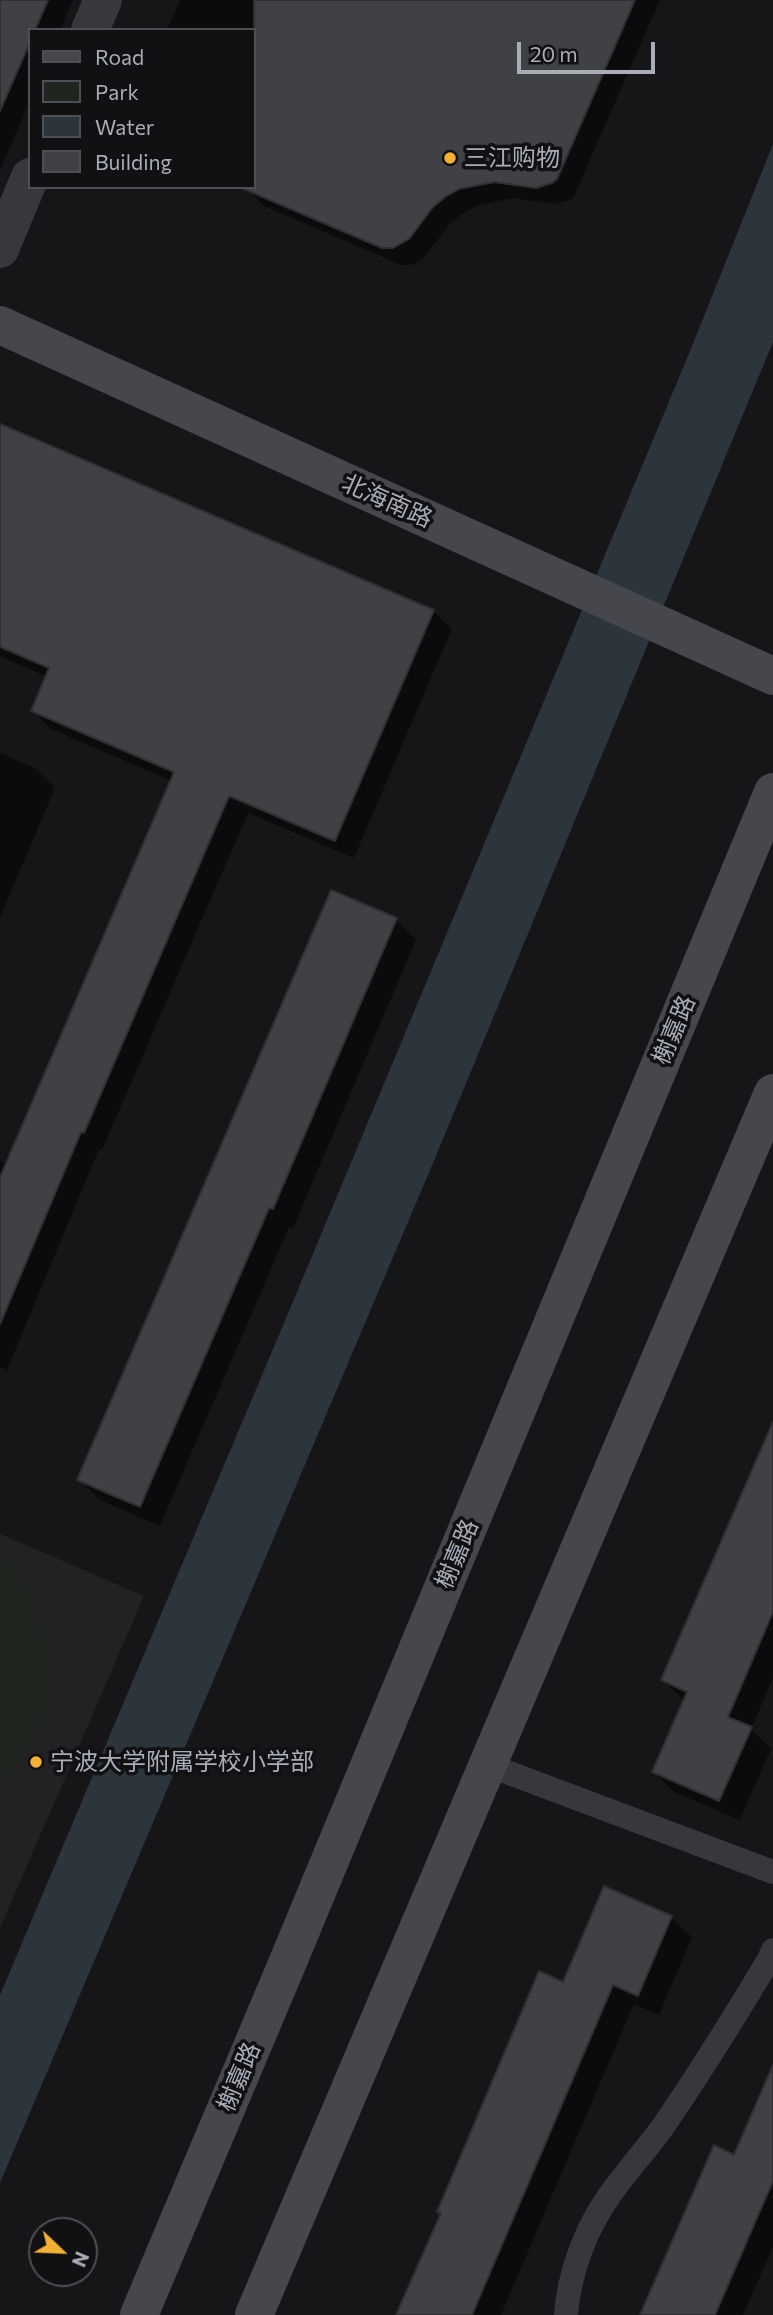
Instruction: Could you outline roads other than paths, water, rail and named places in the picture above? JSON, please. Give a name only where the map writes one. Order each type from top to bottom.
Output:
[{"type":"main road","name":"北海南路","points":[[0,326],[773,676]]},
{"type":"main road","name":"榭嘉路","points":[[139,2315],[773,792]]},
{"type":"main road","points":[[254,2315],[773,1093]]},
{"type":"street","points":[[91,28],[103,0]]},
{"type":"street","points":[[0,249],[28,182]]},
{"type":"lane","points":[[488,1765],[773,1872]]},
{"type":"lane","points":[[566,2315],[568,2292],[587,2236],[608,2197],[660,2131],[720,2042],[773,1950]]},
{"type":"water","points":[[773,144],[773,342],[433,1163],[0,2183],[0,1995],[688,356]]},
{"type":"place","name":"三江购物","points":[[450,158]]},
{"type":"place","name":"宁波大学附属学校小学部","points":[[36,1762]]}]
